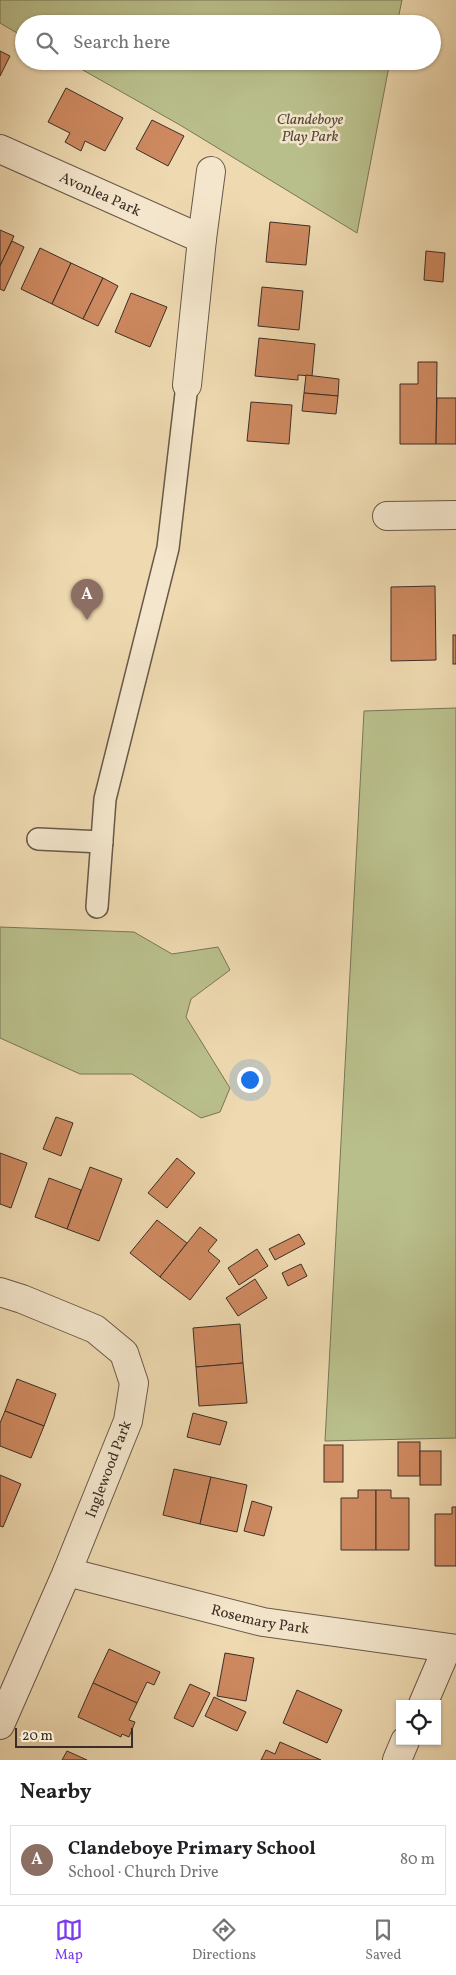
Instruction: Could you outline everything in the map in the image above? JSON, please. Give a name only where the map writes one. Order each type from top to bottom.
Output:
[{"type":"street","name":"Avonlea Park","points":[[0,149],[202,239]]},
{"type":"street","points":[[187,385],[211,171]]},
{"type":"street","points":[[387,516],[456,515]]},
{"type":"street","name":"Inglewood Park","points":[[0,1292],[95,1329],[124,1353],[134,1383],[128,1421],[67,1572],[4,1708]]},
{"type":"street","name":"Rosemary Park","points":[[67,1572],[263,1622],[451,1648]]},
{"type":"street","points":[[425,1700],[451,1648]]},
{"type":"street","points":[[396,1760],[403,1745]]},
{"type":"lane","points":[[97,908],[105,799],[168,548],[187,385]]},
{"type":"lane","points":[[38,839],[102,842]]},
{"type":"green space","points":[[0,0],[402,0],[399,15],[15,15],[15,32],[0,23]]},
{"type":"green space","name":"Clandeboye Play Park","points":[[83,70],[388,70],[357,233],[180,125]]},
{"type":"green space","points":[[456,708],[456,1438],[325,1441],[364,711]]},
{"type":"green space","points":[[0,927],[134,932],[172,954],[218,947],[230,970],[191,999],[186,1017],[230,1088],[220,1112],[201,1118],[132,1074],[80,1074],[0,1038]]},
{"type":"building","points":[[0,51],[10,56],[0,76]]},
{"type":"building","points":[[66,88],[123,118],[105,151],[85,141],[81,151],[65,142],[70,133],[48,122]]},
{"type":"building","points":[[152,120],[184,136],[168,166],[136,149]]},
{"type":"building","points":[[270,222],[310,226],[306,265],[266,262]]},
{"type":"building","points":[[0,230],[14,236],[0,266]]},
{"type":"building","points":[[12,241],[24,247],[4,291],[0,289],[0,266]]},
{"type":"building","points":[[40,248],[71,263],[52,304],[21,289]]},
{"type":"building","points":[[426,251],[445,253],[443,282],[424,280]]},
{"type":"building","points":[[71,263],[103,278],[83,319],[52,304]]},
{"type":"building","points":[[103,278],[118,286],[98,326],[83,319]]},
{"type":"building","points":[[262,287],[303,291],[299,330],[258,326]]},
{"type":"building","points":[[131,293],[167,307],[150,347],[115,332]]},
{"type":"building","points":[[259,338],[315,344],[312,376],[298,375],[298,380],[255,376]]},
{"type":"building","points":[[418,362],[437,362],[436,444],[400,444],[400,384],[418,384]]},
{"type":"building","points":[[306,375],[339,379],[338,396],[304,393]]},
{"type":"building","points":[[304,393],[338,396],[336,414],[302,411]]},
{"type":"building","points":[[437,398],[456,398],[456,444],[436,444]]},
{"type":"building","points":[[251,402],[292,405],[289,444],[247,441]]},
{"type":"building","points":[[435,586],[436,660],[391,661],[391,587]]},
{"type":"building","points":[[453,635],[456,635],[456,664],[453,664]]},
{"type":"building","points":[[56,1117],[73,1123],[61,1156],[43,1149]]},
{"type":"building","points":[[0,1153],[27,1163],[11,1208],[0,1204]]},
{"type":"building","points":[[177,1158],[195,1173],[167,1208],[148,1193]]},
{"type":"building","points":[[90,1167],[122,1179],[99,1241],[67,1229]]},
{"type":"building","points":[[49,1178],[81,1190],[67,1229],[35,1217]]},
{"type":"building","points":[[157,1220],[187,1243],[160,1277],[130,1253]]},
{"type":"building","points":[[200,1227],[217,1240],[208,1251],[220,1261],[190,1300],[160,1277]]},
{"type":"building","points":[[299,1234],[305,1244],[275,1260],[269,1249]]},
{"type":"building","points":[[257,1249],[268,1266],[239,1285],[228,1268]]},
{"type":"building","points":[[301,1264],[307,1276],[288,1286],[282,1273]]},
{"type":"building","points":[[255,1279],[267,1298],[238,1316],[226,1298]]},
{"type":"building","points":[[240,1324],[243,1363],[196,1367],[193,1328]]},
{"type":"building","points":[[243,1363],[247,1403],[199,1406],[196,1367]]},
{"type":"building","points":[[17,1379],[56,1394],[44,1426],[5,1411]]},
{"type":"building","points":[[5,1411],[44,1426],[31,1458],[0,1446],[0,1423]]},
{"type":"building","points":[[193,1413],[227,1422],[220,1445],[187,1437]]},
{"type":"building","points":[[398,1442],[420,1442],[420,1476],[398,1476]]},
{"type":"building","points":[[324,1445],[343,1445],[343,1482],[324,1482]]},
{"type":"building","points":[[420,1451],[441,1451],[441,1485],[420,1485]]},
{"type":"building","points":[[174,1469],[211,1477],[200,1524],[163,1515]]},
{"type":"building","points":[[0,1475],[21,1484],[3,1527],[0,1526]]},
{"type":"building","points":[[211,1477],[247,1485],[237,1532],[200,1524]]},
{"type":"building","points":[[358,1490],[376,1490],[376,1550],[341,1550],[341,1498],[358,1498]]},
{"type":"building","points":[[376,1490],[391,1490],[391,1498],[409,1498],[409,1550],[376,1550]]},
{"type":"building","points":[[252,1501],[272,1507],[264,1536],[244,1531]]},
{"type":"building","points":[[452,1507],[456,1507],[456,1566],[435,1566],[435,1514],[452,1514]]},
{"type":"building","points":[[109,1649],[160,1672],[154,1685],[147,1682],[137,1703],[93,1683]]},
{"type":"building","points":[[225,1653],[254,1658],[246,1701],[217,1696]]},
{"type":"building","points":[[93,1683],[137,1703],[129,1720],[135,1722],[129,1737],[122,1734],[121,1737],[78,1717]]},
{"type":"building","points":[[190,1684],[210,1693],[193,1727],[174,1718]]},
{"type":"building","points":[[297,1690],[342,1710],[327,1743],[283,1723]]},
{"type":"building","points":[[214,1697],[246,1712],[237,1731],[205,1716]]},
{"type":"building","points":[[280,1742],[321,1760],[261,1760],[266,1750],[275,1754]]},
{"type":"building","points":[[67,1751],[87,1760],[62,1760]]},
{"type":"place","name":"Clandeboye Primary School","points":[[87,620]]}]
